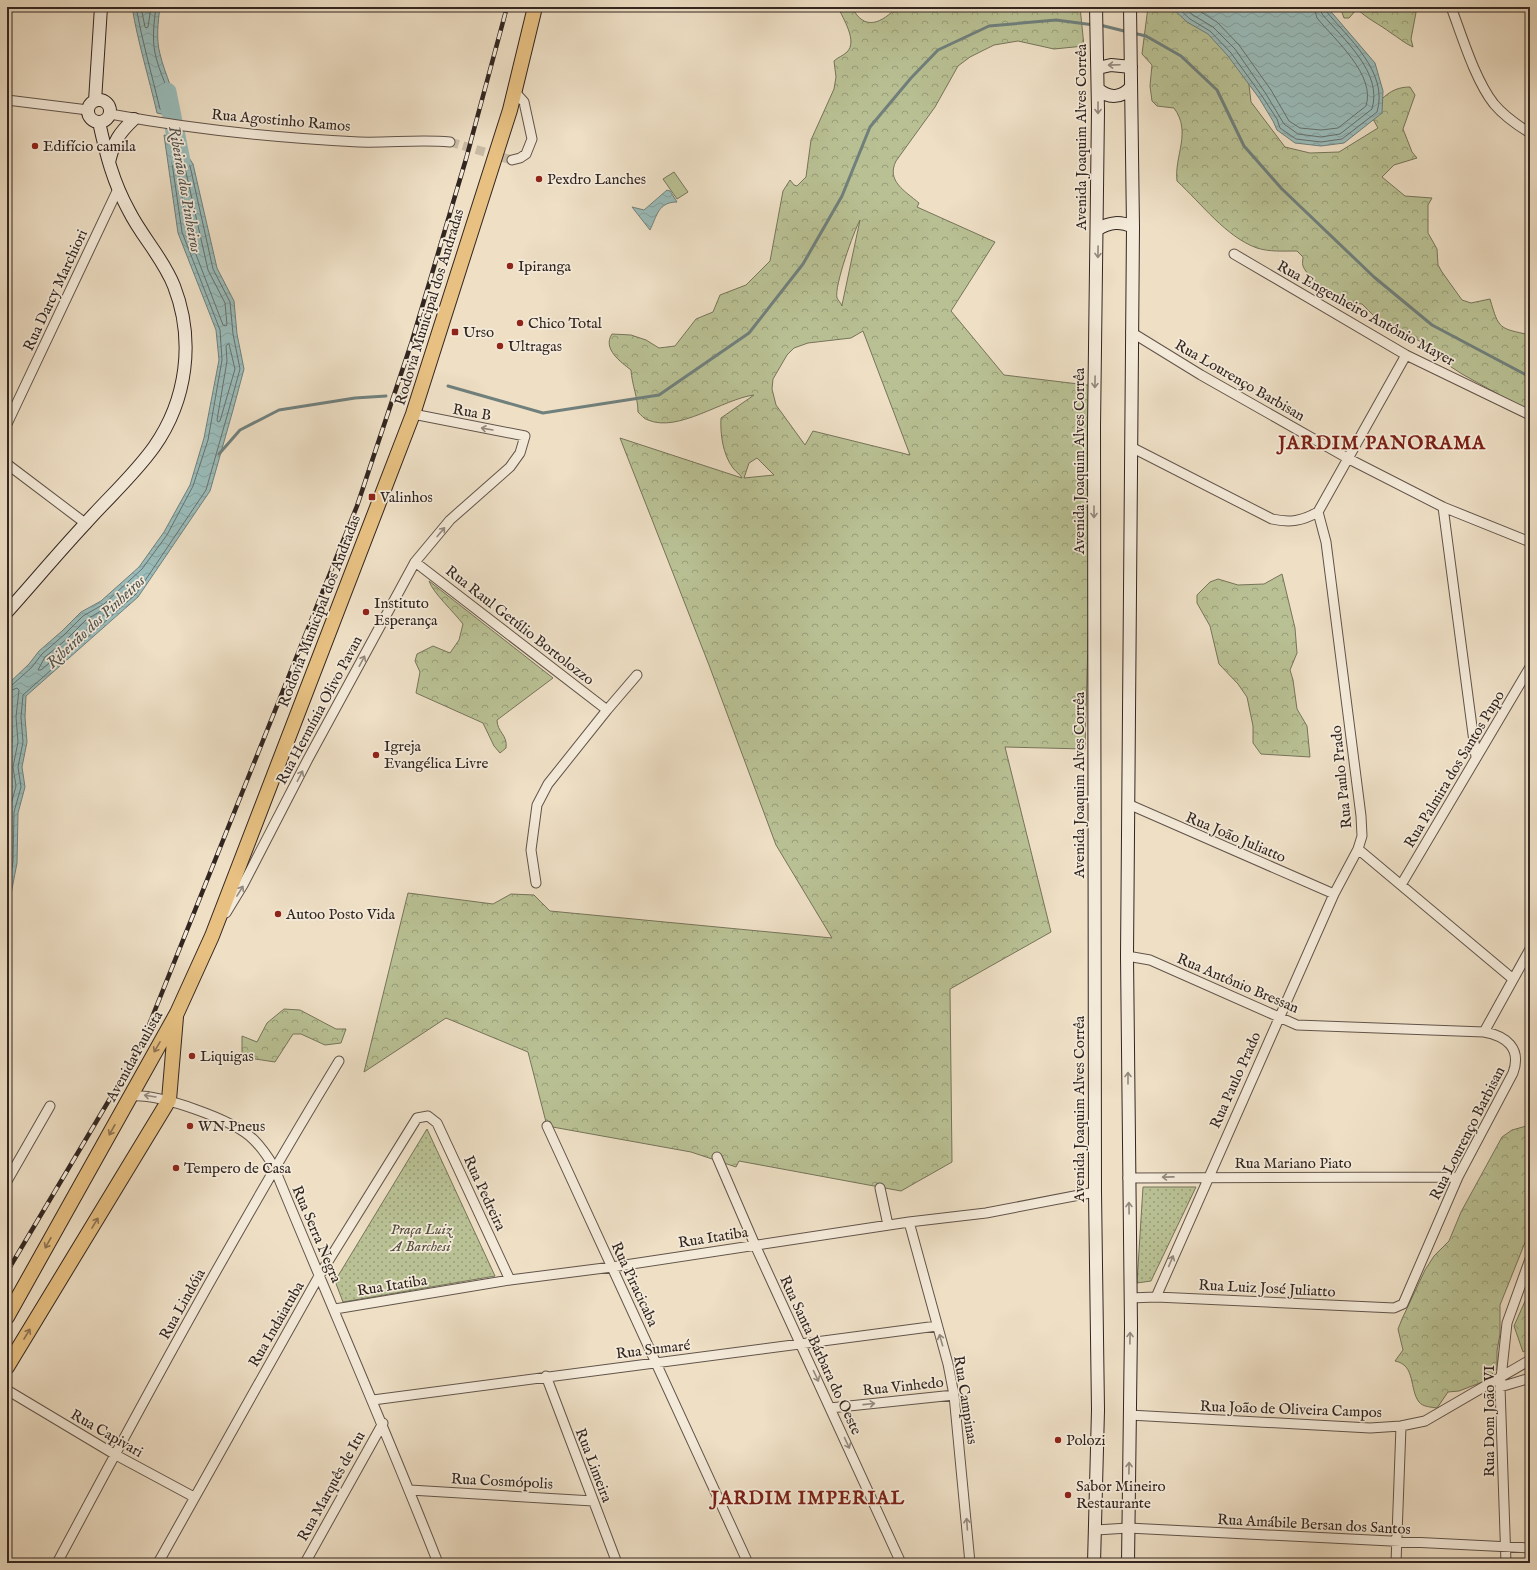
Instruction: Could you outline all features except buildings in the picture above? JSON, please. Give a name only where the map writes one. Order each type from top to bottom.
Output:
[{"type":"main road","points":[[92,106],[102,101],[108,104],[110,114],[106,120],[99,122],[92,120],[92,106],[101,7]]},
{"type":"main road","name":"Rodovia Municipal dos Andradas","points":[[177,1013],[212,936],[414,414],[515,92],[535,7]]},
{"type":"main road","name":"Avenida Joaquim Alves Corrêa","points":[[1094,1563],[1098,1410],[1095,1192],[1094,427],[1098,230],[1098,68],[1096,10]]},
{"type":"main road","points":[[1128,1563],[1130,1298],[1127,956],[1133,227],[1130,12]]},
{"type":"main road","points":[[1098,68],[1111,65],[1131,67]]},
{"type":"main road","points":[[1098,89],[1103,93],[1115,96],[1127,92],[1131,87]]},
{"type":"main road","points":[[108,165],[113,144],[122,130],[134,119]]},
{"type":"main road","points":[[7,612],[85,523],[122,486],[154,447],[175,410],[186,359],[187,346],[174,287],[162,262],[129,212],[118,189],[108,165],[99,122]]},
{"type":"main road","points":[[1098,230],[1111,223],[1126,224],[1133,227]]},
{"type":"main road","name":"Avenida Paulista","points":[[7,1317],[131,1096],[143,1070],[177,1013]]},
{"type":"main road","name":"Avenida Paulista","points":[[7,1367],[169,1100],[177,1013]]},
{"type":"street","points":[[1451,7],[1482,83],[1493,103],[1512,121],[1530,133]]},
{"type":"street","points":[[512,160],[520,158],[526,154],[532,139],[524,102],[515,92]]},
{"type":"street","points":[[7,100],[92,106]]},
{"type":"street","name":"Rua Agostinho Ramos","points":[[110,114],[157,123],[319,139],[361,142],[434,140],[450,142]]},
{"type":"street","name":"Rua Darcy Marchiori","points":[[7,424],[118,189]]},
{"type":"street","name":"Rua Engenheiro Antônio Mayer","points":[[1234,254],[1406,355],[1530,415]]},
{"type":"street","name":"Rua Lourenço Barbisan","points":[[1131,332],[1201,375],[1349,459],[1443,508],[1530,542]]},
{"type":"street","points":[[1131,447],[1272,519],[1284,522],[1306,519],[1318,512],[1406,355]]},
{"type":"street","name":"Rua B","points":[[414,414],[525,436]]},
{"type":"street","name":"Rua Hermínia Olivo Pavan","points":[[212,936],[243,885],[308,759],[415,562],[450,520],[510,467],[520,453],[525,436]]},
{"type":"street","points":[[7,464],[85,523]]},
{"type":"street","points":[[1443,508],[1476,757]]},
{"type":"street","name":"Rua Paulo Prado","points":[[1156,1297],[1279,1017],[1334,894],[1358,849],[1362,836],[1361,816],[1326,542],[1318,512]]},
{"type":"street","name":"Rua Raul Getúlio Bortolozzo","points":[[415,562],[607,710]]},
{"type":"street","name":"Rua Palmira dos Santos Pupo","points":[[1401,885],[1530,667]]},
{"type":"street","points":[[536,883],[531,850],[537,805],[548,784],[637,675]]},
{"type":"street","name":"Rua João Juliatto","points":[[1128,804],[1334,894]]},
{"type":"street","points":[[1358,849],[1513,979]]},
{"type":"street","points":[[1484,1032],[1530,949]]},
{"type":"street","name":"Rua Antônio Bressan","points":[[1127,956],[1150,960],[1297,1025],[1484,1032]]},
{"type":"street","name":"Rua Lourenço Barbisan","points":[[1403,1304],[1458,1177],[1516,1066],[1514,1052],[1507,1041],[1500,1036],[1484,1032]]},
{"type":"street","name":"Rua Lindóia","points":[[57,1563],[114,1454],[274,1167],[339,1062]]},
{"type":"street","name":"Rua Serra Negra","points":[[131,1096],[141,1095],[169,1100],[208,1114],[253,1139],[274,1167],[319,1276],[335,1309],[383,1422],[438,1563]]},
{"type":"street","points":[[7,1181],[50,1106]]},
{"type":"street","name":"Rua Indaiatuba","points":[[158,1563],[319,1276],[417,1118],[428,1116],[432,1118]]},
{"type":"street","name":"Rua Pedreira","points":[[432,1118],[437,1123],[510,1280]]},
{"type":"street","name":"Rua Piracicaba","points":[[547,1126],[748,1563]]},
{"type":"street","name":"Rua Santa Bárbara do Oeste","points":[[717,1157],[755,1245],[901,1563]]},
{"type":"street","name":"Rua Mariano Piato","points":[[1128,1178],[1458,1177]]},
{"type":"street","points":[[880,1188],[888,1226]]},
{"type":"street","name":"Rua Itatiba","points":[[335,1309],[510,1280],[612,1267],[909,1222],[986,1213],[1095,1192]]},
{"type":"street","name":"Rua Campinas","points":[[909,1222],[948,1364],[954,1395],[970,1563]]},
{"type":"street","name":"Rua Dom João VI","points":[[1506,1563],[1500,1387],[1507,1322],[1530,1259]]},
{"type":"street","name":"Rua Luiz José Juliatto","points":[[1130,1298],[1156,1297],[1394,1308],[1403,1304]]},
{"type":"street","name":"Rua Sumaré","points":[[373,1400],[546,1376],[937,1326]]},
{"type":"street","name":"Rua João de Oliveira Campos","points":[[1129,1415],[1370,1428],[1401,1426],[1425,1421],[1530,1360]]},
{"type":"street","name":"Rua Limeira","points":[[546,1376],[617,1563]]},
{"type":"street","points":[[1500,1387],[1530,1378]]},
{"type":"street","name":"Rua Capivari","points":[[7,1390],[114,1454],[194,1497]]},
{"type":"street","name":"Rua Vinhedo","points":[[830,1408],[954,1395]]},
{"type":"street","name":"Rua Marquês de Itu","points":[[304,1563],[383,1422]]},
{"type":"street","points":[[1396,1563],[1401,1426]]},
{"type":"street","name":"Rua Cosmópolis","points":[[410,1490],[593,1501]]},
{"type":"street","name":"Rua Amábile Bersan dos Santos","points":[[1096,1530],[1128,1528],[1530,1548]]},
{"type":"green space","points":[[838,7],[852,7],[862,20],[873,22],[879,21],[897,7],[1080,7],[1084,46],[1054,49],[1018,41],[994,45],[970,57],[958,66],[935,107],[896,161],[893,174],[898,185],[919,203],[917,207],[995,242],[951,311],[1004,375],[1095,386],[1085,749],[1005,747],[1051,932],[950,989],[952,1162],[901,1191],[739,1161],[736,1167],[691,1152],[547,1126],[528,1052],[446,1018],[364,1072],[408,893],[493,904],[511,894],[534,895],[550,911],[832,938],[776,845],[709,665],[620,438],[742,478],[733,468],[727,457],[721,431],[721,418],[754,395],[729,402],[687,419],[660,423],[648,420],[638,412],[631,370],[614,355],[609,345],[612,334],[631,335],[646,340],[659,348],[675,346],[696,319],[713,312],[720,295],[746,285],[770,261],[783,191],[790,180],[797,186],[806,177],[811,140],[834,89],[836,77],[834,61],[847,52],[850,47],[850,36]],"holes":[[[860,220],[842,305],[842,306],[837,298],[838,282],[849,246]],[[863,331],[910,455],[813,431],[805,445],[776,405],[772,389],[773,379],[787,355],[794,348],[808,343],[851,338]],[[757,458],[774,475],[744,478],[749,463]]]},
{"type":"green space","points":[[1148,7],[1186,7],[1247,69],[1251,102],[1285,147],[1310,153],[1339,152],[1378,128],[1369,112],[1382,98],[1397,89],[1410,87],[1415,95],[1403,129],[1412,152],[1417,158],[1394,165],[1382,177],[1405,196],[1432,198],[1428,205],[1428,233],[1437,249],[1438,265],[1462,300],[1471,303],[1490,299],[1498,322],[1502,326],[1512,331],[1530,335],[1530,412],[1462,374],[1442,361],[1427,345],[1376,318],[1362,304],[1355,303],[1338,296],[1320,285],[1312,279],[1307,272],[1303,265],[1303,257],[1297,251],[1277,251],[1257,248],[1235,236],[1214,219],[1177,181],[1182,126],[1174,108],[1157,106],[1152,101],[1150,86],[1152,65],[1142,54]]},
{"type":"green space","points":[[1340,7],[1417,7],[1411,39],[1413,47],[1357,9],[1349,18],[1344,18]]},
{"type":"green space","points":[[674,172],[688,192],[677,199],[663,179]]},
{"type":"green space","points":[[1282,574],[1295,628],[1297,653],[1290,670],[1297,709],[1307,726],[1310,757],[1261,754],[1253,743],[1253,726],[1247,697],[1238,684],[1219,664],[1210,626],[1197,603],[1197,595],[1210,582],[1218,579],[1238,585],[1264,584]]},
{"type":"green space","points":[[429,581],[553,678],[497,720],[497,724],[506,744],[506,748],[500,753],[494,746],[483,723],[416,693],[420,672],[415,661],[417,654],[433,646],[450,653],[459,640],[463,624],[439,597]]},
{"type":"green space","points":[[284,1009],[300,1010],[336,1029],[346,1029],[341,1043],[325,1045],[301,1034],[293,1034],[275,1062],[242,1057],[242,1036],[257,1042],[267,1023]]},
{"type":"green space","points":[[1530,1125],[1530,1230],[1500,1305],[1500,1334],[1497,1351],[1497,1369],[1485,1381],[1459,1391],[1448,1392],[1437,1408],[1425,1406],[1419,1402],[1416,1397],[1409,1372],[1406,1367],[1402,1363],[1395,1361],[1403,1350],[1398,1329],[1425,1270],[1434,1256],[1449,1241],[1461,1212],[1502,1137],[1512,1130]]},
{"type":"green space","name":"Praça Luiz A Barchesi","points":[[427,1129],[495,1276],[343,1302],[335,1281]]},
{"type":"green space","points":[[1143,1187],[1196,1187],[1151,1281],[1137,1283]]},
{"type":"green space","points":[[1530,1290],[1530,1348],[1523,1352],[1514,1326]]},
{"type":"water","points":[[132,7],[160,7],[158,42],[162,62],[174,101],[175,117],[157,113],[140,47]]},
{"type":"water","points":[[1171,7],[1327,7],[1375,63],[1383,91],[1382,113],[1344,143],[1321,146],[1295,143],[1277,130],[1259,98],[1228,56],[1208,34],[1187,22]]},
{"type":"water","points":[[164,135],[185,138],[182,147],[193,164],[217,268],[234,301],[237,334],[244,369],[210,491],[138,597],[26,696],[25,717],[27,742],[22,767],[25,787],[18,813],[17,863],[7,915],[9,702],[7,685],[29,664],[39,651],[81,612],[101,601],[139,567],[164,532],[190,485],[204,438],[219,360],[216,330],[178,233]]},
{"type":"water","points":[[667,190],[670,191],[677,202],[666,204],[662,207],[650,230],[632,207],[644,210]]},
{"type":"waterway","points":[[448,386],[543,413],[659,395],[749,333],[803,264],[842,196],[870,127],[911,78],[938,50],[989,26],[1056,20],[1094,25]]},
{"type":"waterway","points":[[1100,25],[1128,32]]},
{"type":"waterway","points":[[1133,33],[1146,36],[1181,56],[1217,90],[1244,146],[1282,189],[1374,277],[1432,325],[1530,377]]},
{"type":"waterway","name":"Ribeirão dos Pinheiros","points":[[167,92],[181,161]]},
{"type":"waterway","points":[[401,395],[408,378]]},
{"type":"waterway","points":[[219,454],[240,430],[279,410],[355,398],[386,396]]},
{"type":"tunnel","points":[[450,142],[512,160]]},
{"type":"railway","points":[[7,1272],[127,1070],[145,1035],[357,506],[412,341],[466,159],[507,7]]},
{"type":"place","name":"Edifício camila","points":[[35,146]]},
{"type":"place","name":"Pexdro Lanches","points":[[539,179]]},
{"type":"place","name":"Ipiranga","points":[[510,266]]},
{"type":"place","name":"Chico Total","points":[[520,323]]},
{"type":"place","name":"Urso","points":[[455,332]]},
{"type":"place","name":"Ultragas","points":[[500,346]]},
{"type":"place","name":"Valinhos","points":[[372,497]]},
{"type":"place","name":"Instituto Esperança","points":[[366,612]]},
{"type":"place","name":"Igreja Evangélica Livre","points":[[376,755]]},
{"type":"place","name":"Autoo Posto Vida","points":[[278,914]]},
{"type":"place","name":"Liquigas","points":[[192,1056]]},
{"type":"place","name":"WN Pneus","points":[[190,1126]]},
{"type":"place","name":"Tempero de Casa","points":[[176,1168]]},
{"type":"place","name":"Polozi","points":[[1058,1440]]},
{"type":"place","name":"Sabor Mineiro Restaurante","points":[[1068,1495]]},
{"type":"district","name":"JARDIM PANORAMA","points":[[1382,442]]},
{"type":"district","name":"JARDIM IMPERIAL","points":[[808,1497]]}]
